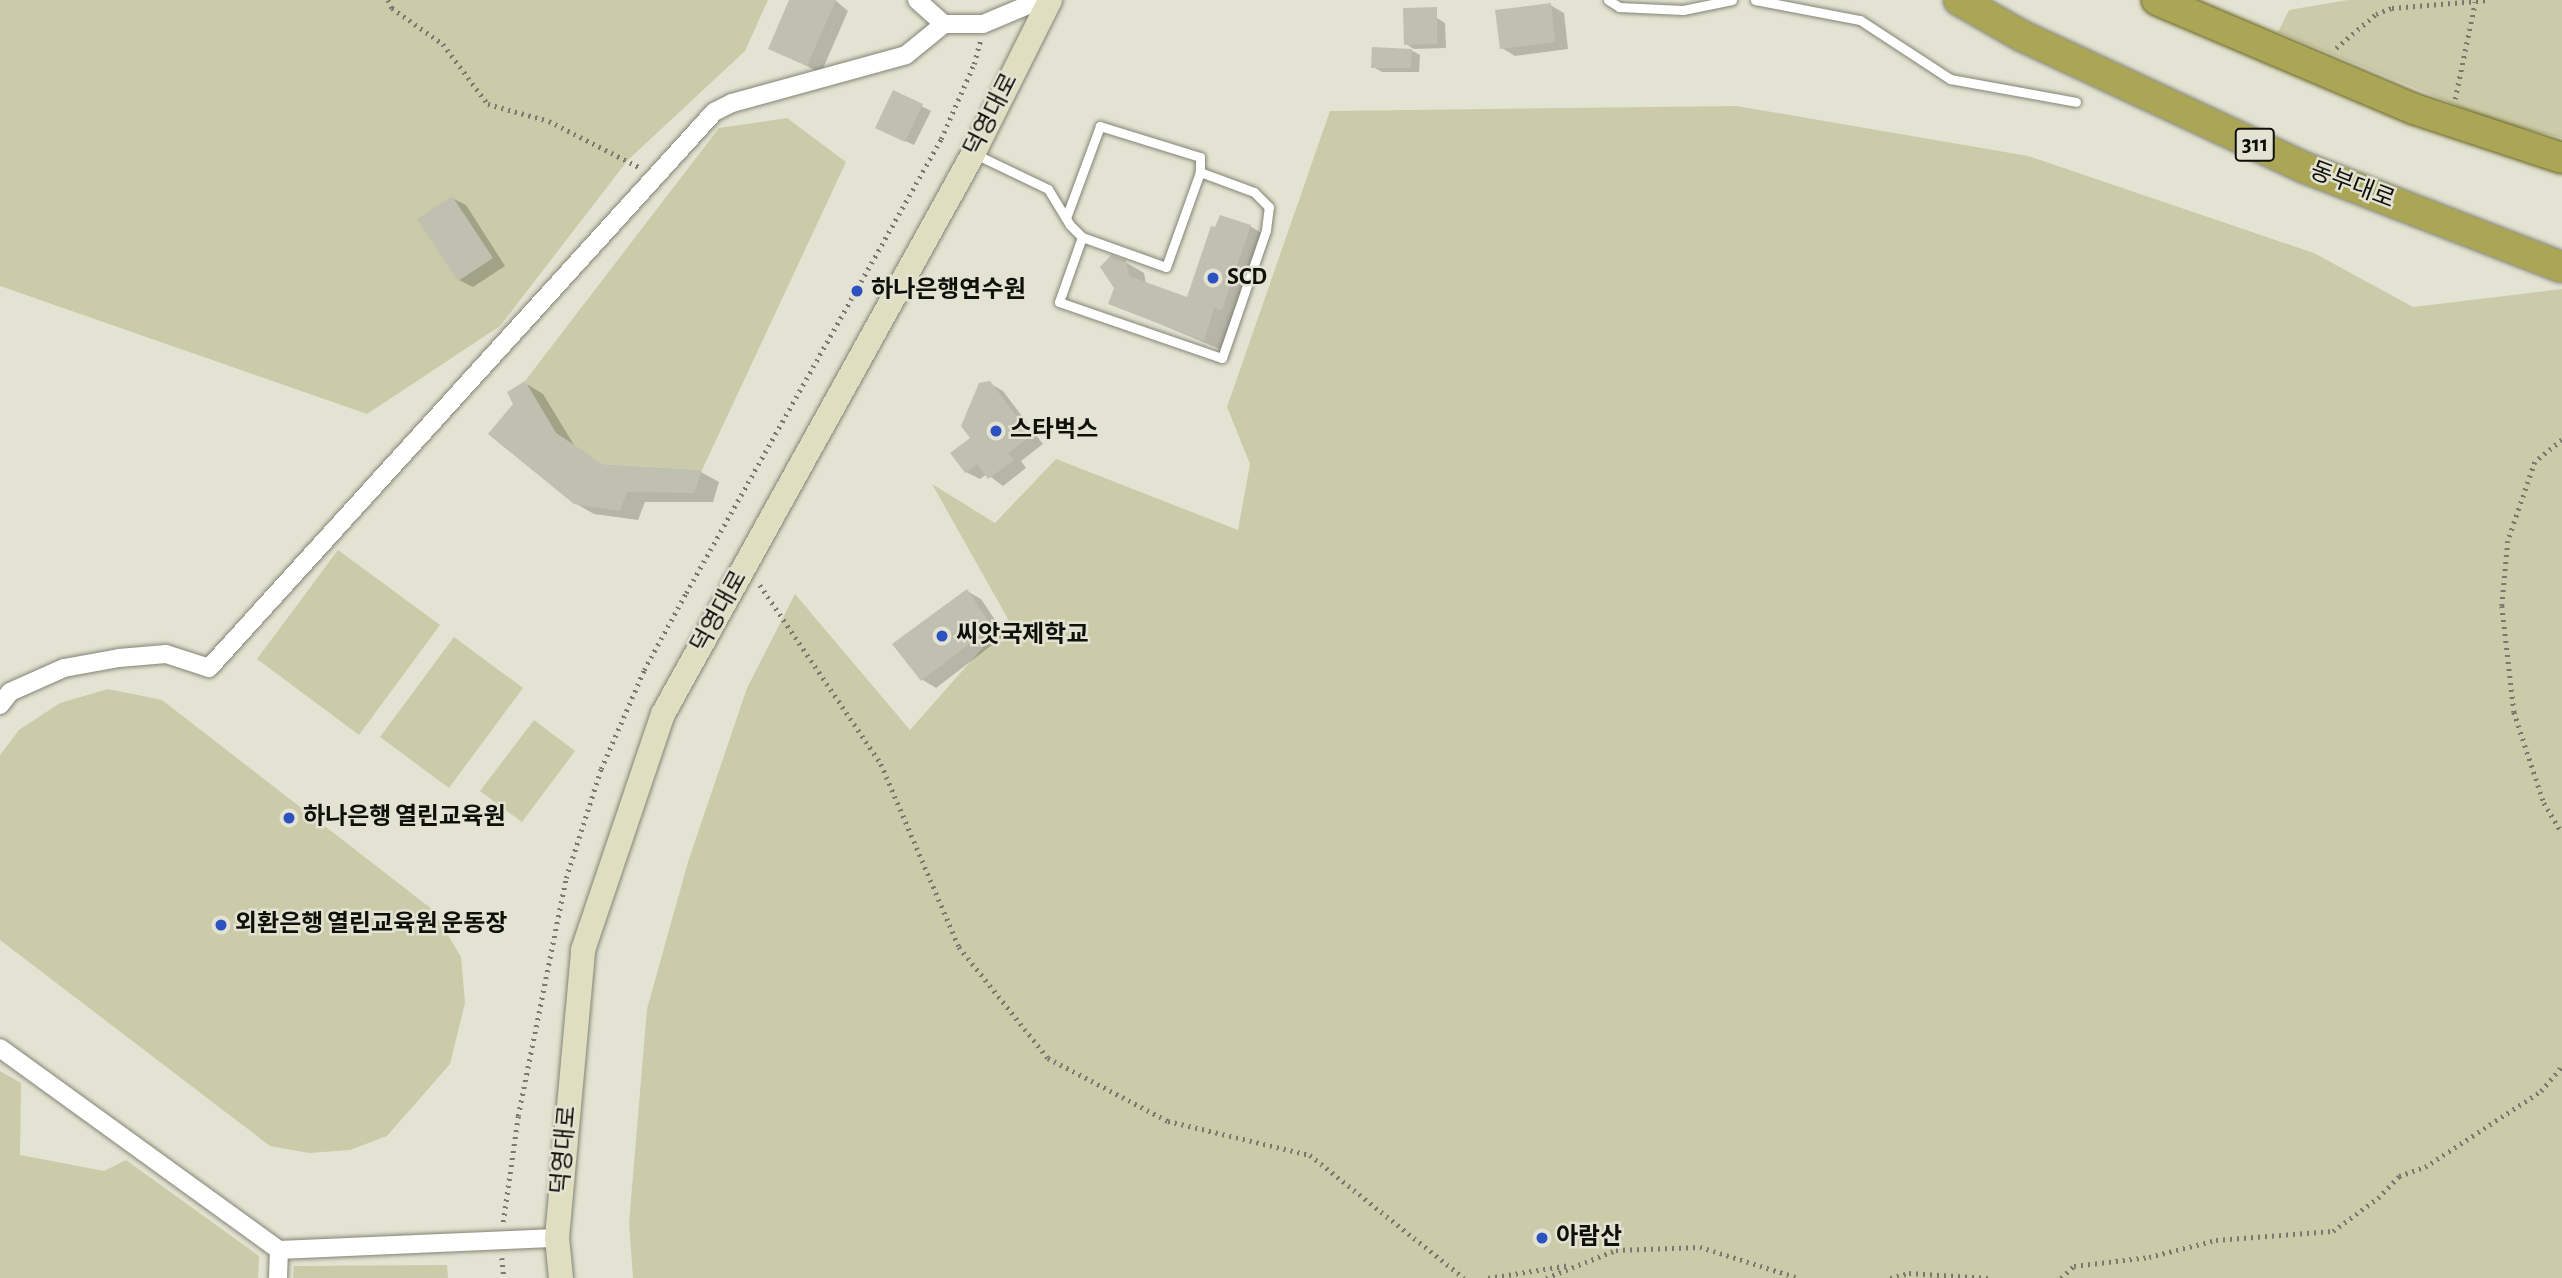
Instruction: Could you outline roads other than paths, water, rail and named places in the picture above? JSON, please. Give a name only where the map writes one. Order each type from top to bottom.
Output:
[{"type":"highway","name":"동부대로","points":[[1959,0],[2022,36],[2305,168],[2562,267]]},
{"type":"highway","points":[[2157,0],[2414,109],[2562,158]]},
{"type":"main road","name":"덕영대로","points":[[561,1278],[556,1238],[583,950],[663,714],[973,154],[1050,0]]},
{"type":"street","points":[[917,0],[944,24]]},
{"type":"street","points":[[3,697],[64,668],[119,658],[166,653],[209,668],[714,112],[732,103],[905,55],[944,24],[983,24],[1040,0]]},
{"type":"street","points":[[0,1048],[279,1250],[556,1238]]},
{"type":"street","points":[[278,1278],[279,1250]]},
{"type":"lane","points":[[1608,0],[1619,7],[1683,10],[1732,0]]},
{"type":"lane","points":[[1755,0],[1860,20],[1951,79],[2076,102]]},
{"type":"lane","points":[[973,154],[1048,189],[1066,218],[1082,237],[1166,267],[1200,172],[1200,158],[1100,126],[1066,218]]},
{"type":"lane","points":[[1082,237],[1059,302],[1223,358],[1266,230],[1269,207],[1254,192],[1200,172]]},
{"type":"place","name":"SCD","points":[[1213,278]]},
{"type":"place","name":"하나은행연수원","points":[[857,291]]},
{"type":"place","name":"스타벅스","points":[[996,431]]},
{"type":"place","name":"씨앗국제학교","points":[[942,636]]},
{"type":"place","name":"하나은행 열린교육원","points":[[289,818]]},
{"type":"place","name":"외환은행 열린교육원 운동장","points":[[221,925]]},
{"type":"place","name":"아람산","points":[[1542,1238]]}]
